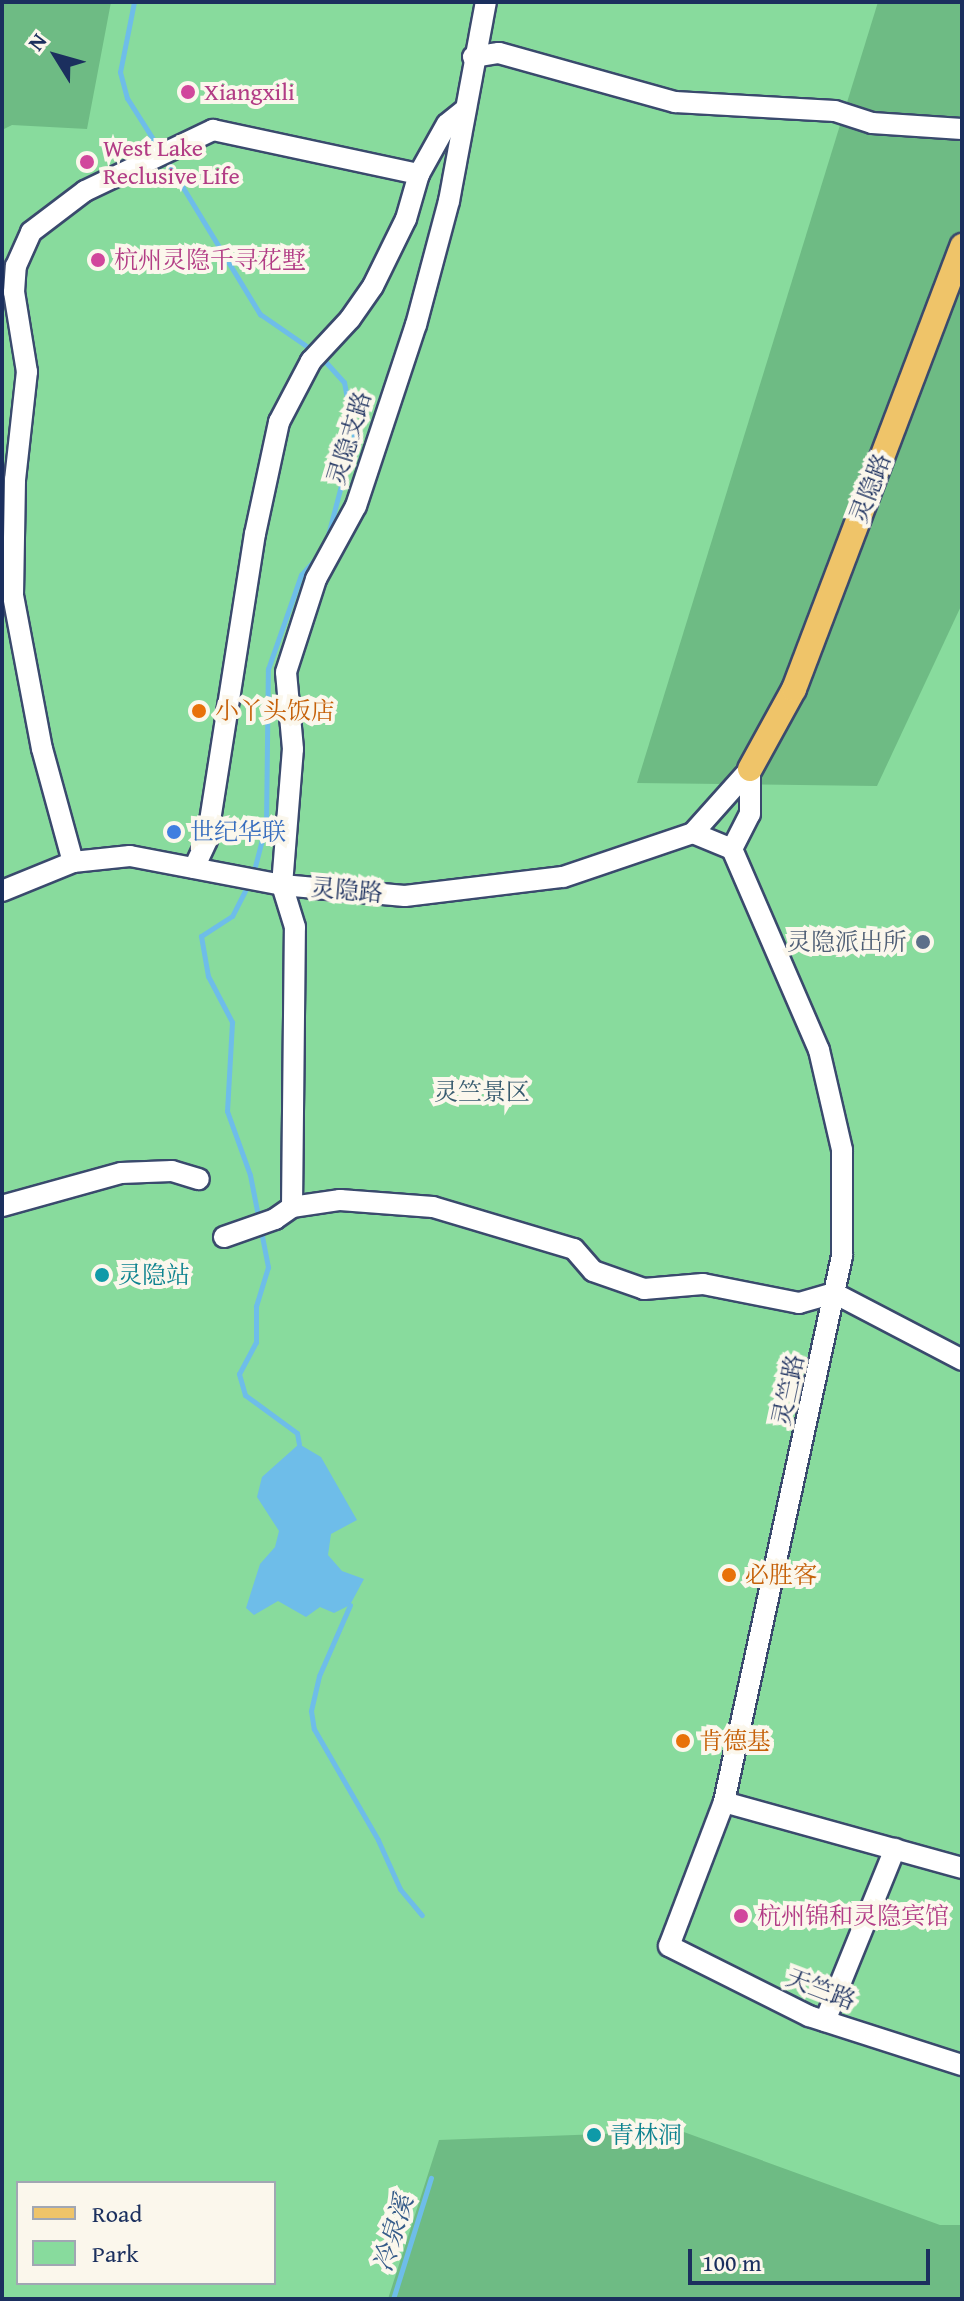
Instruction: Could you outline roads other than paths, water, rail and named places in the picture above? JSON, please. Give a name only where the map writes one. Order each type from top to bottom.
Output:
[{"type":"main road","name":"灵隐路","points":[[750,769],[794,689],[962,246]]},
{"type":"street","name":"灵隐支路","points":[[276,884],[293,749],[286,672],[316,579],[356,506],[416,325],[449,201],[473,57],[486,2]]},
{"type":"street","points":[[473,57],[499,53],[675,102],[835,111],[872,123],[962,129]]},
{"type":"street","points":[[194,868],[207,840],[267,462],[279,422],[318,353],[373,286],[406,219],[419,174],[447,124],[464,110]]},
{"type":"street","points":[[73,862],[42,749],[13,595],[15,480],[27,372],[14,292],[16,266],[31,232],[55,208],[213,130],[419,174]]},
{"type":"street","points":[[750,769],[750,814],[732,849],[693,833],[750,769]]},
{"type":"street","name":"灵隐路","points":[[2,891],[73,862],[130,856],[276,884],[405,896],[563,877],[693,833]]},
{"type":"street","name":"灵竺路","points":[[669,1946],[724,1802],[842,1256],[838,1134],[819,1050],[732,849]]},
{"type":"street","points":[[276,884],[295,927],[292,1207]]},
{"type":"street","points":[[2,1206],[121,1173],[172,1171],[199,1179]]},
{"type":"street","points":[[224,1237],[270,1221],[292,1207],[340,1200],[433,1207],[574,1249],[593,1271],[644,1289],[703,1284],[799,1303],[834,1293],[962,1360]]},
{"type":"street","points":[[724,1802],[962,1868]]},
{"type":"street","points":[[825,2021],[895,1849]]},
{"type":"street","name":"天竺路","points":[[669,1946],[825,2021],[960,2058]]},
{"type":"water","points":[[299,1444],[321,1457],[357,1520],[331,1534],[328,1555],[342,1571],[364,1579],[350,1605],[334,1613],[320,1607],[306,1617],[278,1601],[254,1615],[246,1608],[260,1564],[275,1547],[279,1531],[257,1497],[262,1477]]},
{"type":"waterway","points":[[134,2],[120,72],[127,98],[160,150]]},
{"type":"waterway","points":[[165,158],[260,314],[315,352]]},
{"type":"waterway","points":[[323,359],[344,382],[354,436],[327,539]]},
{"type":"waterway","points":[[253,874],[266,824],[268,669],[301,575],[319,555]]},
{"type":"waterway","points":[[249,883],[232,916],[201,936],[208,976],[232,1022],[227,1111],[250,1175],[259,1221]]},
{"type":"waterway","points":[[261,1231],[268,1267],[256,1306],[256,1342],[239,1374],[245,1395],[297,1433],[299,1444]]},
{"type":"waterway","points":[[350,1605],[319,1676],[311,1711],[314,1729],[378,1840],[400,1889],[422,1915]]},
{"type":"waterway","name":"冷泉溪","points":[[393,2299],[431,2178]]},
{"type":"place","name":"Xiangxili","points":[[188,92]]},
{"type":"place","name":"West Lake Reclusive Life","points":[[87,162]]},
{"type":"place","name":"杭州灵隐千寻花墅","points":[[98,260]]},
{"type":"place","name":"小丫头饭店","points":[[199,711]]},
{"type":"place","name":"世纪华联","points":[[174,832]]},
{"type":"place","name":"灵隐派出所","points":[[923,942]]},
{"type":"place","name":"灵隐站","points":[[102,1275]]},
{"type":"place","name":"必胜客","points":[[729,1575]]},
{"type":"place","name":"肯德基","points":[[683,1741]]},
{"type":"place","name":"杭州锦和灵隐宾馆","points":[[741,1916]]},
{"type":"place","name":"青林洞","points":[[594,2135]]},
{"type":"park label","name":"灵竺景区","points":[[482,1092]]}]
